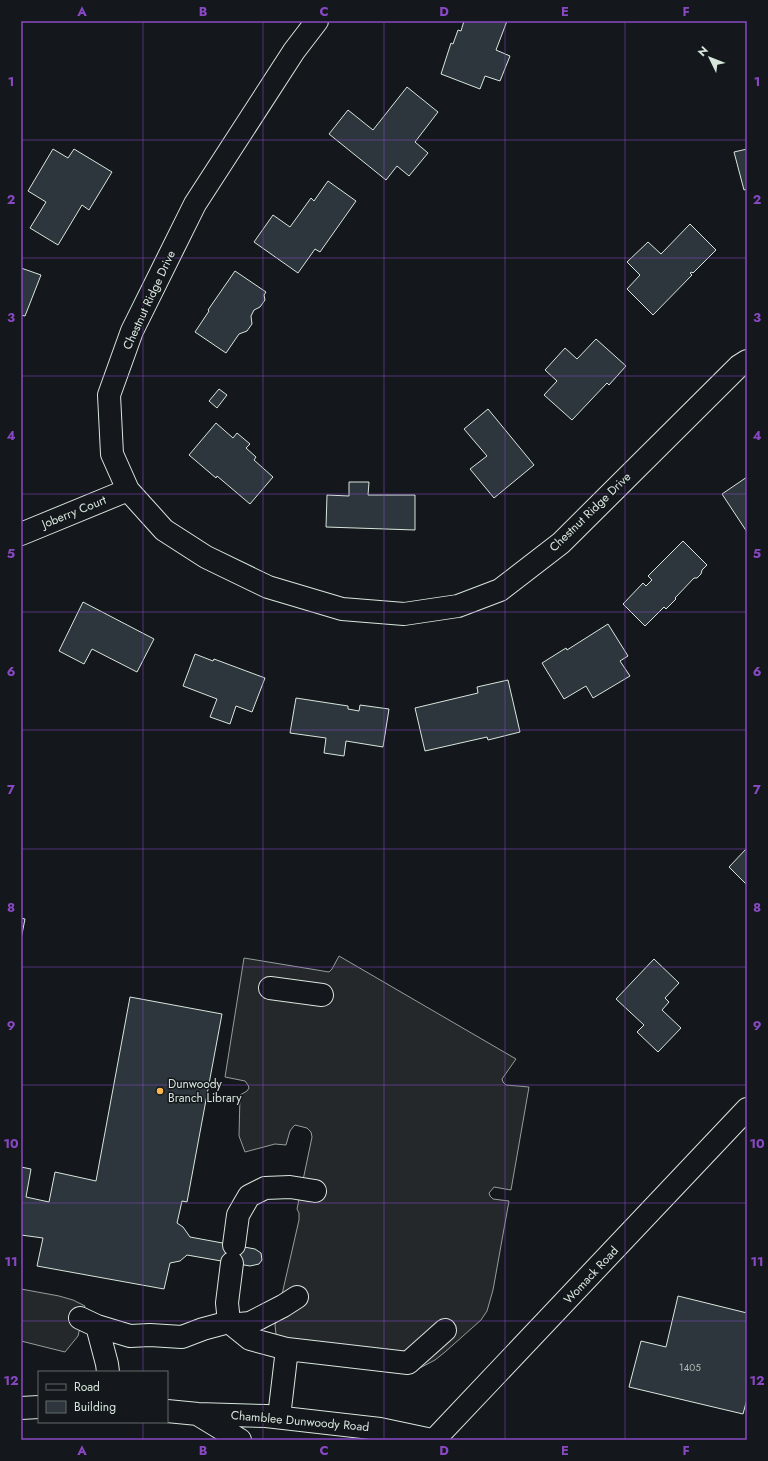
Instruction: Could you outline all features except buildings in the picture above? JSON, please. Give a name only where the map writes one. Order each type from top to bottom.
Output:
[{"type":"street","name":"Chestnut Ridge Drive","points":[[316,21],[194,204],[132,331],[109,395],[112,454],[128,490],[164,530],[206,557],[268,587],[342,610],[404,614],[458,606],[500,590],[560,543],[739,366],[747,360]]},
{"type":"street","name":"Joberry Court","points":[[21,534],[128,490]]},
{"type":"street","points":[[270,988],[322,995]]},
{"type":"street","name":"Womack Road","points":[[433,1440],[747,1109]]},
{"type":"street","points":[[316,1191],[290,1187],[264,1188],[249,1196],[238,1215],[227,1304],[230,1322],[250,1339],[287,1349],[408,1363],[444,1330]]},
{"type":"street","points":[[108,1371],[107,1364],[89,1322],[130,1336],[150,1335],[182,1337],[203,1329],[230,1322],[239,1324],[250,1323],[278,1309],[296,1297]]},
{"type":"street","points":[[279,1417],[287,1349]]},
{"type":"street","points":[[21,1408],[38,1407]]},
{"type":"street","name":"Chamblee Dunwoody Road","points":[[168,1411],[198,1414],[279,1417],[380,1428],[433,1440]]},
{"type":"street","points":[[198,1414],[240,1440]]},
{"type":"shaded area","points":[[339,956],[516,1059],[502,1079],[503,1082],[506,1085],[529,1087],[511,1190],[494,1187],[489,1193],[493,1199],[509,1201],[493,1290],[487,1311],[481,1320],[445,1352],[435,1360],[414,1371],[272,1356],[276,1334],[275,1325],[299,1220],[299,1213],[297,1209],[312,1137],[311,1132],[307,1128],[295,1125],[290,1131],[286,1145],[275,1144],[245,1152],[239,1136],[240,1095],[249,1088],[245,1081],[225,1077],[244,958],[329,972]]},
{"type":"shaded area","points":[[21,1289],[59,1296],[73,1300],[85,1306],[78,1336],[65,1352],[21,1341]]},
{"type":"place","name":"Dunwoody Branch Library","points":[[160,1091]]}]
